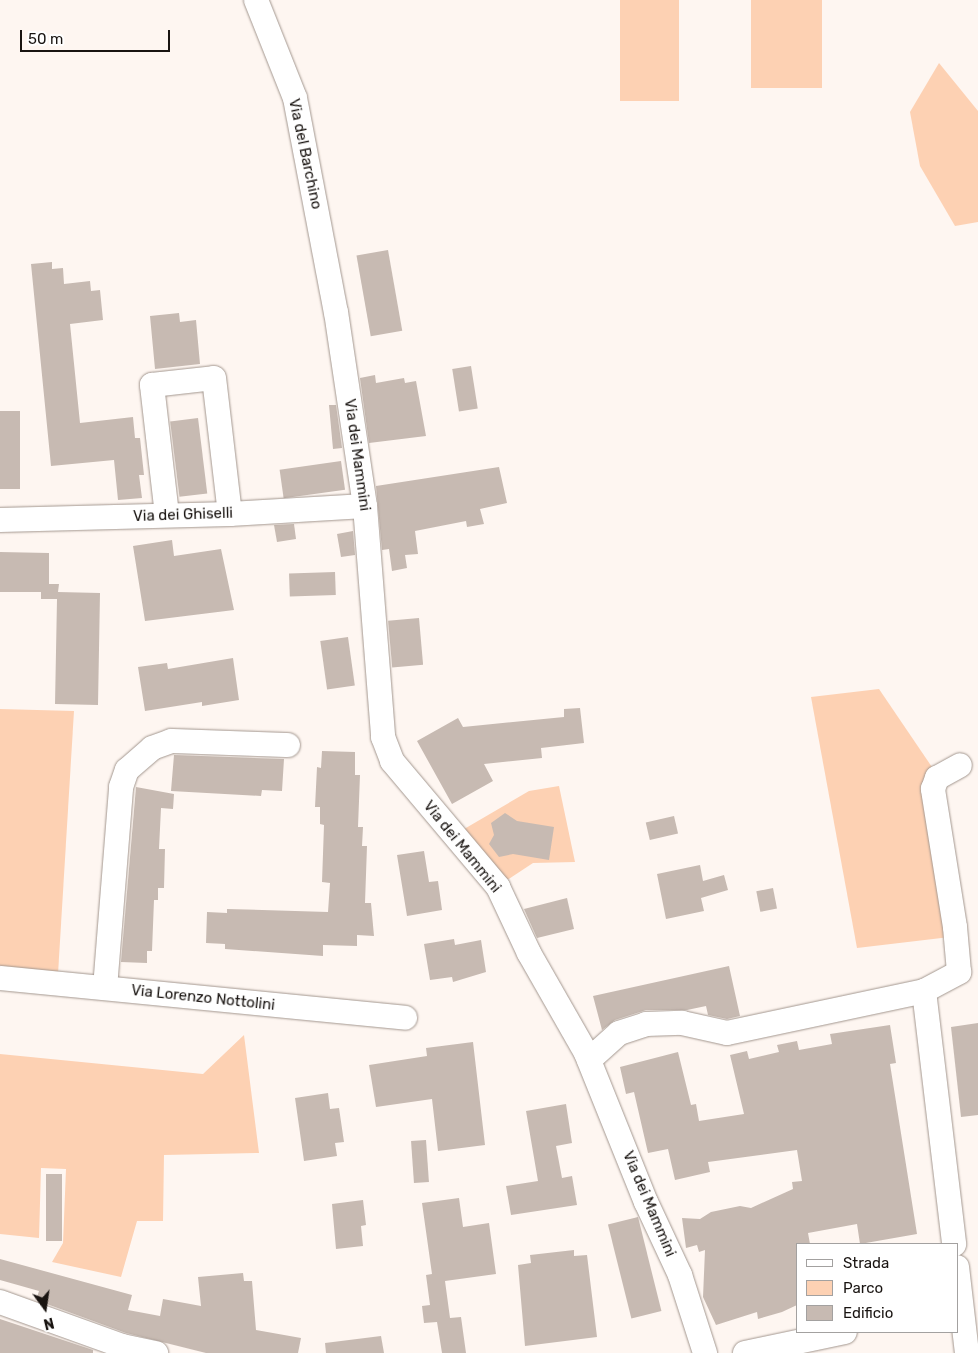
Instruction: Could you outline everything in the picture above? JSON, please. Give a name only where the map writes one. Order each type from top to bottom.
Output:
[{"type":"street","name":"Via del Barchino","points":[[256,0],[295,98],[336,312]]},
{"type":"street","name":"Via dei Mammini","points":[[336,312],[365,506],[383,737],[392,761],[498,887],[529,953],[589,1060],[646,1202],[680,1276],[705,1353]]},
{"type":"street","points":[[168,516],[152,385],[214,378],[230,514]]},
{"type":"street","name":"Via dei Ghiselli","points":[[0,520],[230,514],[365,506]]},
{"type":"street","points":[[105,988],[121,787],[127,770],[152,748],[170,741],[288,745]]},
{"type":"street","points":[[589,1060],[618,1033],[646,1024],[682,1023],[727,1033],[924,991],[959,972],[955,926],[933,789],[937,778],[960,766]]},
{"type":"street","name":"Via Lorenzo Nottolini","points":[[0,978],[405,1018]]},
{"type":"street","points":[[924,991],[954,1243]]},
{"type":"street","points":[[958,1272],[965,1306],[967,1353]]},
{"type":"street","points":[[0,1302],[121,1349],[156,1353]]},
{"type":"street","points":[[745,1353],[840,1333]]},
{"type":"green space","points":[[620,0],[679,0],[679,101],[620,101]]},
{"type":"green space","points":[[751,0],[822,0],[822,88],[751,88]]},
{"type":"green space","points":[[939,63],[978,111],[978,222],[955,226],[920,166],[910,112]]},
{"type":"green space","points":[[879,689],[936,773],[950,937],[857,948],[811,697]]},
{"type":"green space","points":[[0,709],[74,711],[58,974],[0,969]]},
{"type":"green space","points":[[559,786],[575,862],[533,863],[501,884],[459,832],[529,791]]},
{"type":"green space","points":[[244,1035],[259,1153],[164,1155],[163,1221],[137,1221],[121,1277],[52,1262],[63,1243],[66,1169],[41,1168],[39,1238],[0,1234],[0,1054],[203,1074]]},
{"type":"building","points":[[388,250],[402,331],[371,336],[356,256]]},
{"type":"building","points":[[52,262],[52,269],[63,268],[64,284],[90,281],[91,291],[100,290],[103,320],[70,324],[80,423],[133,417],[135,438],[140,438],[144,475],[139,475],[142,498],[118,500],[114,460],[51,466],[31,264]]},
{"type":"building","points":[[179,313],[180,322],[196,320],[200,364],[155,369],[150,316]]},
{"type":"building","points":[[471,366],[478,408],[459,411],[452,369]]},
{"type":"building","points":[[375,375],[376,383],[404,378],[405,383],[416,381],[426,436],[369,443],[360,378]]},
{"type":"building","points":[[329,405],[336,405],[342,448],[333,449]]},
{"type":"building","points":[[0,411],[20,411],[20,489],[0,489]]},
{"type":"building","points":[[198,418],[207,493],[179,497],[170,421]]},
{"type":"building","points":[[341,461],[345,490],[284,498],[280,470]]},
{"type":"building","points":[[499,467],[507,503],[480,509],[484,524],[467,527],[466,521],[415,531],[418,554],[405,555],[407,568],[392,571],[389,549],[382,550],[376,486]]},
{"type":"building","points":[[294,524],[296,539],[277,542],[274,525]]},
{"type":"building","points":[[353,531],[355,555],[341,557],[337,534]]},
{"type":"building","points":[[172,540],[174,556],[221,549],[234,610],[145,621],[133,546]]},
{"type":"building","points":[[0,552],[49,553],[49,584],[59,584],[58,592],[100,593],[98,705],[55,704],[57,599],[41,599],[41,592],[0,592]]},
{"type":"building","points":[[335,572],[336,595],[290,597],[289,574]]},
{"type":"building","points":[[419,618],[423,665],[392,668],[388,621]]},
{"type":"building","points":[[348,637],[355,686],[327,689],[320,641]]},
{"type":"building","points":[[233,658],[239,700],[202,706],[202,702],[145,711],[138,667],[167,663],[168,669]]},
{"type":"building","points":[[580,708],[584,743],[541,748],[542,758],[484,764],[493,781],[452,804],[417,741],[458,718],[463,727],[564,717],[564,709]]},
{"type":"building","points":[[322,751],[355,752],[355,775],[360,775],[358,827],[363,827],[362,846],[367,846],[365,903],[371,903],[374,936],[357,935],[357,946],[323,945],[323,956],[225,949],[225,944],[206,943],[207,912],[227,913],[227,909],[328,912],[330,883],[322,882],[324,825],[320,824],[320,807],[315,807],[317,767],[321,768]]},
{"type":"building","points":[[174,755],[284,759],[282,791],[262,790],[261,796],[171,791]]},
{"type":"building","points":[[136,787],[174,794],[173,809],[161,808],[159,849],[165,849],[164,888],[158,888],[158,900],[154,900],[152,951],[147,951],[147,963],[121,962]]},
{"type":"building","points":[[505,813],[517,821],[554,827],[549,860],[513,854],[499,857],[489,844],[494,835],[491,823]]},
{"type":"building","points":[[674,816],[678,834],[650,840],[646,823]]},
{"type":"building","points":[[424,851],[429,882],[438,881],[442,910],[407,916],[397,855]]},
{"type":"building","points":[[700,865],[703,881],[724,875],[728,890],[701,898],[704,911],[666,919],[657,874]]},
{"type":"building","points":[[773,888],[777,909],[760,912],[756,891]]},
{"type":"building","points":[[567,898],[574,929],[537,938],[524,909]]},
{"type":"building","points":[[454,939],[455,945],[481,940],[486,972],[453,982],[452,977],[430,980],[424,944]]},
{"type":"building","points":[[729,966],[740,1016],[727,1019],[708,1015],[706,1006],[687,1010],[646,1010],[615,1020],[602,1030],[593,996]]},
{"type":"building","points":[[978,1023],[978,1115],[961,1117],[951,1027]]},
{"type":"building","points":[[890,1025],[896,1063],[890,1064],[917,1234],[860,1243],[857,1224],[808,1233],[810,1243],[796,1243],[796,1305],[758,1319],[757,1312],[716,1325],[703,1297],[705,1250],[699,1252],[697,1245],[686,1248],[682,1218],[700,1219],[711,1212],[740,1206],[751,1208],[793,1189],[792,1182],[802,1181],[797,1150],[708,1162],[710,1172],[675,1180],[668,1149],[648,1153],[634,1092],[626,1094],[620,1067],[678,1052],[691,1105],[696,1104],[699,1121],[744,1114],[730,1055],[747,1051],[749,1059],[779,1052],[777,1045],[797,1041],[799,1050],[832,1044],[830,1034]]},
{"type":"building","points":[[473,1042],[485,1145],[438,1151],[432,1099],[376,1107],[369,1065],[427,1056],[426,1048]]},
{"type":"building","points":[[328,1093],[330,1109],[339,1108],[344,1142],[335,1143],[337,1156],[304,1161],[295,1098]]},
{"type":"building","points":[[566,1104],[572,1143],[556,1146],[562,1178],[572,1176],[577,1205],[511,1215],[506,1186],[538,1181],[526,1111]]},
{"type":"building","points":[[426,1140],[429,1182],[414,1183],[411,1141]]},
{"type":"building","points":[[46,1174],[62,1174],[62,1241],[46,1241]]},
{"type":"building","points":[[459,1198],[463,1227],[489,1223],[496,1274],[445,1281],[450,1318],[461,1317],[466,1353],[442,1353],[437,1322],[424,1323],[422,1306],[430,1305],[426,1275],[432,1274],[422,1203]]},
{"type":"building","points":[[363,1200],[366,1225],[361,1226],[363,1246],[336,1249],[332,1204]]},
{"type":"building","points":[[638,1217],[661,1311],[631,1319],[608,1224]]},
{"type":"building","points":[[574,1250],[574,1256],[587,1255],[597,1337],[525,1346],[518,1265],[531,1263],[530,1255]]},
{"type":"building","points":[[0,1259],[132,1295],[128,1310],[160,1316],[163,1299],[201,1306],[198,1277],[243,1273],[244,1281],[252,1281],[256,1330],[301,1338],[298,1353],[206,1353],[126,1333],[36,1300],[39,1291],[0,1280]]},
{"type":"building","points":[[0,1319],[93,1350],[93,1353],[0,1353]]},
{"type":"building","points":[[381,1336],[384,1353],[326,1353],[325,1343]]}]
